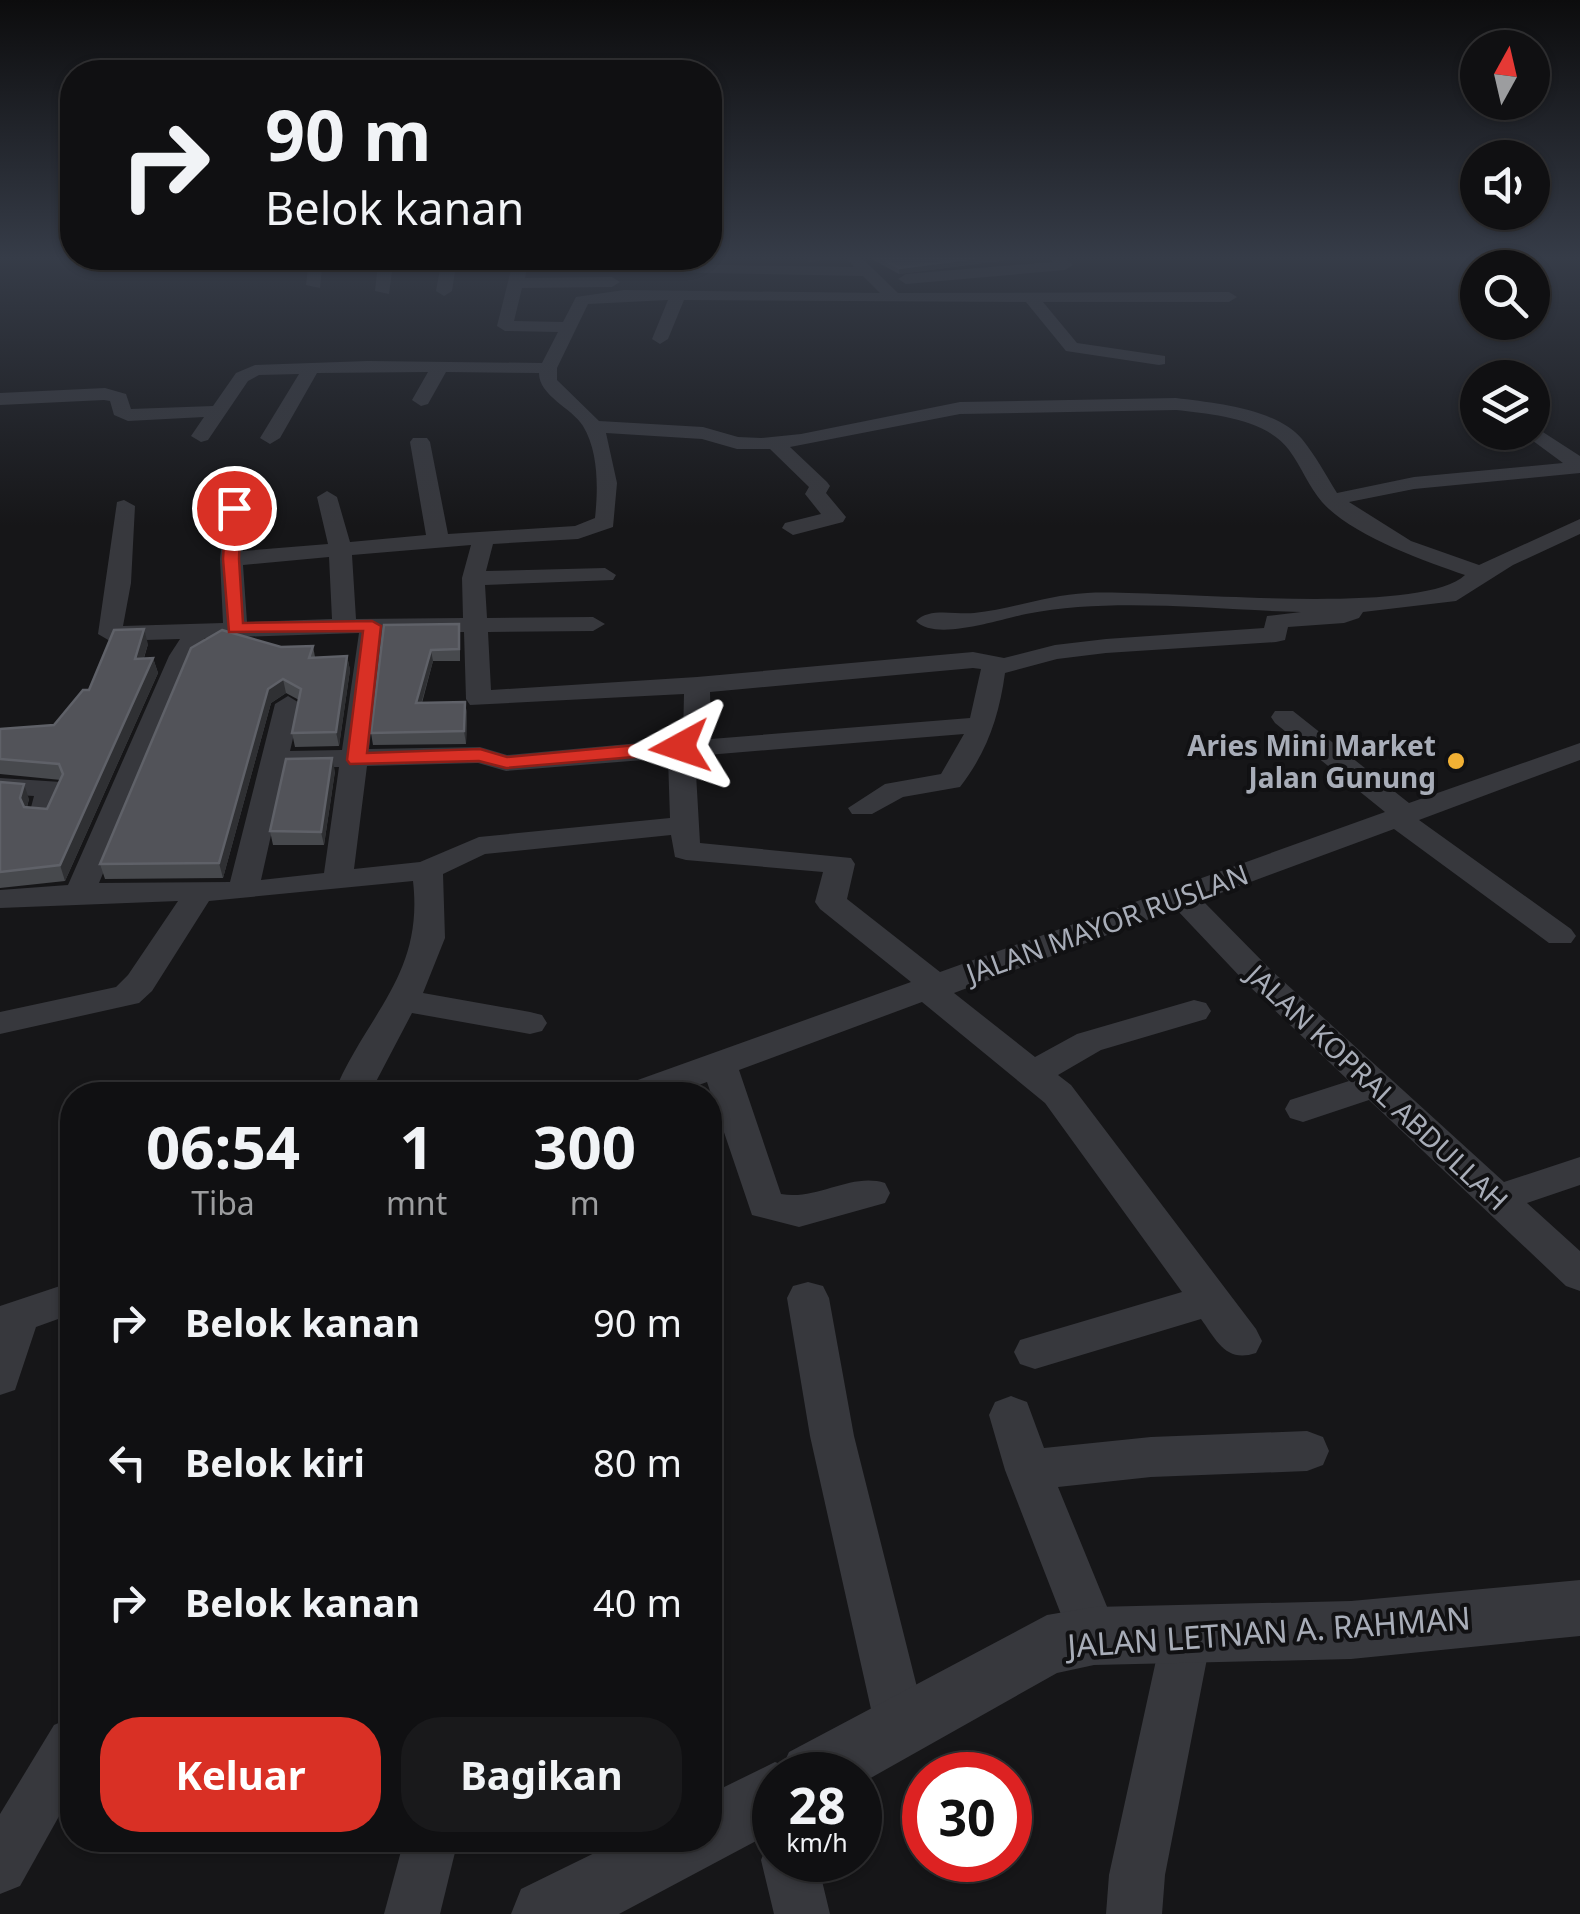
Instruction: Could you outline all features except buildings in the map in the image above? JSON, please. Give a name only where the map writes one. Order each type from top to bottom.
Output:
[{"type":"street","points":[[231,559],[340,547],[578,532],[602,525],[606,519],[606,495],[598,436],[548,380],[548,368],[559,347]]},
{"type":"street","points":[[1080,347],[1159,360]]},
{"type":"street","points":[[200,436],[248,373],[311,368],[548,368]]},
{"type":"street","points":[[270,438],[311,368]]},
{"type":"street","points":[[422,400],[438,368]]},
{"type":"street","points":[[0,399],[105,394],[119,398],[122,414],[219,410]]},
{"type":"street","points":[[593,426],[703,433],[737,443],[776,443],[960,408],[1176,404],[1208,408],[1270,425],[1294,442],[1332,500],[1403,546],[1481,573]]},
{"type":"street","points":[[420,442],[438,541]]},
{"type":"street","points":[[776,443],[820,486],[815,494],[836,517],[793,528]]},
{"type":"street","points":[[1550,444],[1580,466]]},
{"type":"street","points":[[1332,500],[1414,483],[1580,466]]},
{"type":"street","points":[[327,496],[340,547],[344,626]]},
{"type":"street","points":[[124,506],[119,582],[108,632],[593,624]]},
{"type":"street","points":[[234,508],[231,559],[235,629]]},
{"type":"street","points":[[928,621],[976,620],[1027,607],[1089,600],[1352,606],[1457,594],[1481,573],[1580,526]]},
{"type":"street","points":[[484,538],[473,578],[479,700],[973,660],[994,666],[1106,646],[1272,636],[1279,631],[1276,621],[1344,616],[1352,606]]},
{"type":"street","points":[[473,578],[605,575]]},
{"type":"street","points":[[338,880],[372,626]]},
{"type":"street","points":[[80,893],[181,656],[197,632]]},
{"type":"street","points":[[862,808],[894,790],[950,782],[971,754],[982,725],[994,666]]},
{"type":"street","points":[[697,685],[689,746],[686,852],[840,864],[831,902],[1058,1094],[1088,1129],[1241,1342]]},
{"type":"street","points":[[243,891],[288,704]]},
{"type":"street","points":[[1284,717],[1400,816],[1573,938]]},
{"type":"street","points":[[272,760],[480,755],[506,762],[982,725]]},
{"type":"street","name":"JALAN MAYOR RUSLAN","points":[[669,1082],[1577,755]]},
{"type":"street","points":[[0,786],[50,788],[43,815]]},
{"type":"street","points":[[0,898],[243,891],[427,870],[479,846],[685,825]]},
{"type":"street","points":[[356,1082],[427,949],[432,919],[427,870]]},
{"type":"street","points":[[0,1023],[126,995],[140,983],[200,891]]},
{"type":"street","name":"JALAN KOPRAL ABDULLAH","points":[[1180,895],[1259,978],[1580,1274]]},
{"type":"street","points":[[400,1000],[530,1023]]},
{"type":"street","points":[[1032,1074],[1070,1049],[1194,1010]]},
{"type":"street","points":[[718,1064],[766,1206],[798,1212],[871,1193]]},
{"type":"street","points":[[1302,1109],[1376,1086]]},
{"type":"street","points":[[1498,1198],[1580,1171]]},
{"type":"street","points":[[808,1298],[832,1436],[901,1726]]},
{"type":"street","points":[[1035,1352],[1210,1300]]},
{"type":"street","points":[[0,1377],[9,1320],[60,1302]]},
{"type":"street","points":[[1011,1415],[1028,1470],[1094,1636]]},
{"type":"street","points":[[1028,1470],[1152,1457],[1308,1451]]},
{"type":"street","name":"JALAN LETNAN A. RAHMAN","points":[[854,1752],[1047,1645],[1094,1636],[1351,1630],[1580,1608]]},
{"type":"street","points":[[1134,1914],[1136,1876],[1187,1633]]},
{"type":"street","points":[[0,1866],[60,1764]]},
{"type":"street","points":[[722,1824],[752,1808]]},
{"type":"street","points":[[412,1914],[428,1852]]},
{"type":"street","points":[[546,1914],[666,1852]]},
{"type":"street","points":[[794,1882],[802,1914]]},
{"type":"place","name":"Aries Mini Market Jalan Gunung","points":[[1456,761]]},
{"type":"route","points":[[234,508],[231,559],[235,629],[372,626],[356,760],[480,755],[506,762],[680,747]]}]
